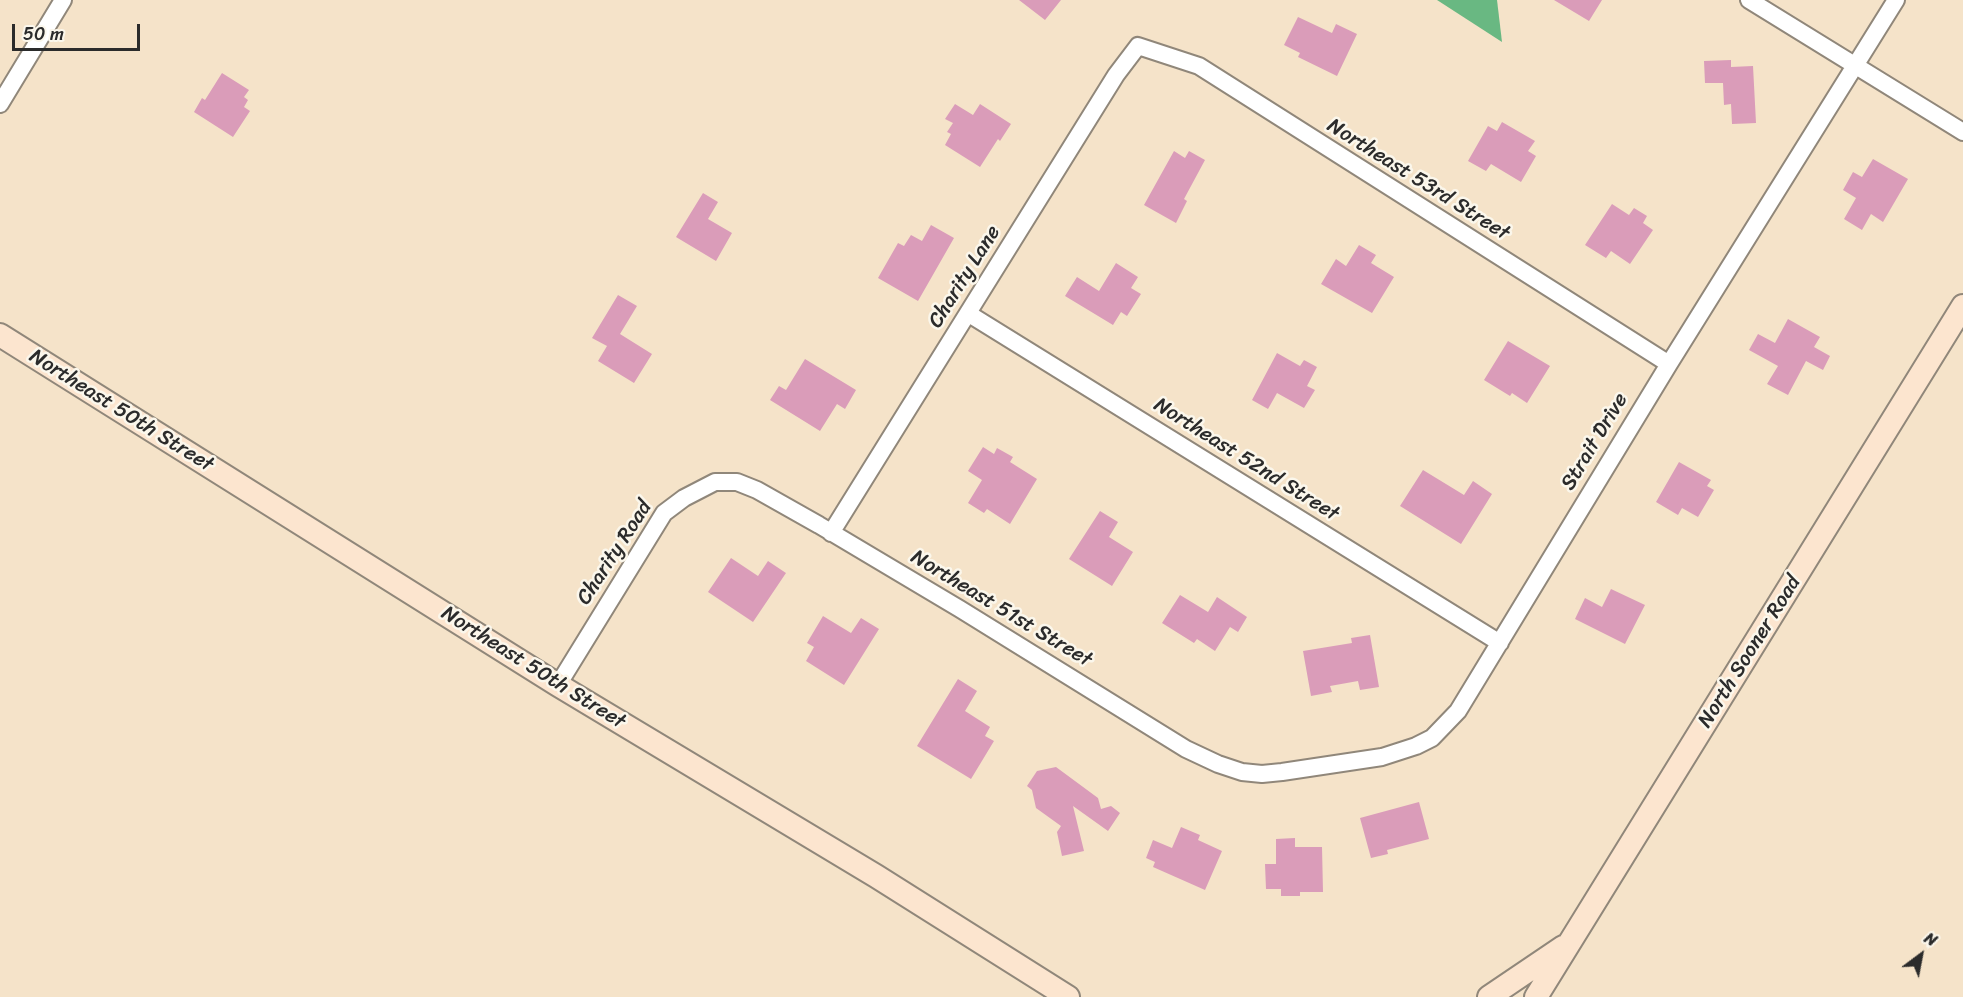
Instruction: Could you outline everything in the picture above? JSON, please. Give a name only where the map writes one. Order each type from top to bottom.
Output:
[{"type":"street","points":[[0,104],[63,0]]},
{"type":"street","points":[[1749,0],[1963,132]]},
{"type":"street","name":"Strait Drive","points":[[1242,772],[1262,774],[1282,772],[1382,757],[1432,738],[1458,711],[1669,364],[1896,0]]},
{"type":"street","name":"Charity Lane","points":[[831,533],[1116,75],[1138,46]]},
{"type":"street","name":"Northeast 53rd Street","points":[[1138,46],[1199,66],[1669,364]]},
{"type":"street","name":"North Sooner Road","points":[[1536,997],[1963,306]]},
{"type":"street","name":"Northeast 52nd Street","points":[[969,314],[1500,643]]},
{"type":"street","name":"Northeast 50th Street","points":[[0,336],[558,685],[876,876],[1068,997]]},
{"type":"street","name":"Charity Road","points":[[558,685],[664,513],[684,498],[715,482],[737,482]]},
{"type":"street","name":"Northeast 51st Street","points":[[737,482],[758,490],[960,609],[1186,749],[1242,772]]},
{"type":"street","points":[[1489,997],[1571,942]]},
{"type":"green space","points":[[1437,0],[1497,0],[1502,42]]},
{"type":"building","points":[[1019,0],[1061,0],[1045,20]]},
{"type":"building","points":[[1554,0],[1602,0],[1589,21]]},
{"type":"building","points":[[1298,17],[1332,33],[1336,24],[1357,34],[1337,76],[1298,57],[1300,53],[1284,45]]},
{"type":"building","points":[[1731,60],[1731,67],[1753,66],[1756,123],[1732,124],[1731,104],[1724,105],[1723,83],[1705,83],[1704,61]]},
{"type":"building","points":[[222,73],[249,90],[244,97],[248,100],[244,107],[250,111],[233,137],[194,112],[202,98],[205,100]]},
{"type":"building","points":[[955,104],[973,115],[980,104],[1011,124],[980,167],[945,145],[951,134],[947,132],[953,123],[945,119]]},
{"type":"building","points":[[1502,122],[1535,141],[1528,151],[1536,156],[1521,182],[1491,164],[1486,171],[1468,161],[1488,126],[1497,131]]},
{"type":"building","points":[[1174,151],[1185,158],[1189,151],[1205,160],[1184,199],[1187,201],[1176,223],[1144,205]]},
{"type":"building","points":[[1873,159],[1908,179],[1883,222],[1871,214],[1862,230],[1844,219],[1856,198],[1843,190],[1853,172],[1862,177]]},
{"type":"building","points":[[703,193],[718,202],[708,219],[732,233],[716,261],[676,237]]},
{"type":"building","points":[[1612,204],[1629,215],[1634,208],[1647,216],[1643,223],[1653,230],[1630,264],[1611,251],[1606,258],[1585,245]]},
{"type":"building","points":[[931,225],[954,238],[918,301],[878,278],[898,243],[904,246],[911,235],[922,241]]},
{"type":"building","points":[[1359,245],[1376,255],[1371,263],[1394,277],[1372,313],[1321,284],[1336,259],[1346,266]]},
{"type":"building","points":[[1116,263],[1138,277],[1131,288],[1141,294],[1127,316],[1121,312],[1113,325],[1065,296],[1077,277],[1099,291]]},
{"type":"building","points":[[618,295],[637,306],[620,334],[652,354],[634,383],[598,361],[607,346],[592,338]]},
{"type":"building","points":[[1788,319],[1820,337],[1814,347],[1830,356],[1823,370],[1806,361],[1788,395],[1767,384],[1778,366],[1749,350],[1758,334],[1775,343]]},
{"type":"building","points":[[1508,341],[1550,366],[1527,403],[1512,393],[1510,396],[1484,380]]},
{"type":"building","points":[[1277,353],[1300,366],[1304,360],[1317,367],[1307,386],[1315,390],[1304,408],[1277,393],[1268,409],[1252,400]]},
{"type":"building","points":[[805,359],[856,390],[845,409],[837,404],[820,431],[770,400],[779,386],[786,390]]},
{"type":"building","points":[[983,447],[994,454],[997,448],[1013,457],[1010,462],[1037,479],[1010,524],[987,509],[984,513],[968,503],[982,480],[968,471]]},
{"type":"building","points":[[1679,462],[1711,480],[1707,486],[1714,490],[1698,517],[1682,508],[1678,515],[1656,502]]},
{"type":"building","points":[[1423,470],[1464,495],[1473,481],[1492,494],[1461,544],[1400,506]]},
{"type":"building","points":[[1100,511],[1118,522],[1109,537],[1133,552],[1112,586],[1069,559]]},
{"type":"building","points":[[731,558],[758,576],[768,561],[786,573],[753,622],[708,592]]},
{"type":"building","points":[[1611,589],[1645,605],[1625,644],[1575,619],[1585,598],[1602,607]]},
{"type":"building","points":[[1180,595],[1208,612],[1217,597],[1247,617],[1238,632],[1230,627],[1215,651],[1197,639],[1194,643],[1162,623]]},
{"type":"building","points":[[823,616],[851,633],[861,618],[879,629],[844,685],[806,661],[814,647],[807,643]]},
{"type":"building","points":[[1370,635],[1379,687],[1360,690],[1358,681],[1330,686],[1332,692],[1311,696],[1303,651],[1352,643],[1351,638]]},
{"type":"building","points":[[958,679],[977,691],[965,711],[990,727],[985,736],[994,741],[971,779],[917,746]]},
{"type":"building","points":[[1056,767],[1098,798],[1101,809],[1111,806],[1120,813],[1108,831],[1073,806],[1084,851],[1062,856],[1057,832],[1061,826],[1036,808],[1032,790],[1027,786],[1037,771]]},
{"type":"building","points":[[1419,802],[1429,839],[1387,850],[1388,854],[1371,858],[1360,818]]},
{"type":"building","points":[[1181,827],[1200,835],[1198,840],[1222,851],[1205,890],[1153,867],[1155,862],[1146,858],[1153,840],[1172,848]]},
{"type":"building","points":[[1295,838],[1295,847],[1322,847],[1323,892],[1300,892],[1300,896],[1281,896],[1281,889],[1266,889],[1265,864],[1276,864],[1276,839]]}]
